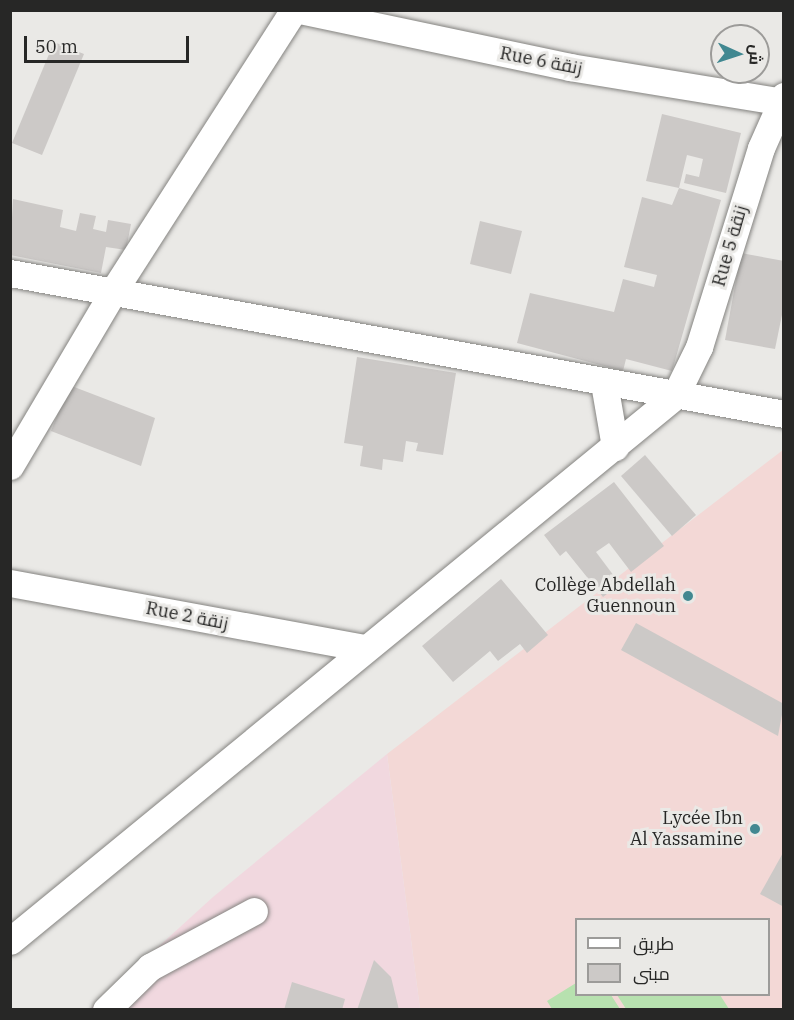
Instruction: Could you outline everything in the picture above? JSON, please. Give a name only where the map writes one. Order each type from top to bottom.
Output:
[{"type":"street","points":[[10,466],[114,290],[294,10]]},
{"type":"street","name":"Rue 6 زنقة","points":[[300,10],[570,67],[782,100]]},
{"type":"street","name":"Rue 5 زنقة","points":[[675,396],[699,347],[782,100]]},
{"type":"street","points":[[10,273],[114,290],[604,383],[783,414]]},
{"type":"street","points":[[604,383],[615,447]]},
{"type":"street","points":[[10,941],[363,648],[615,447],[675,396]]},
{"type":"street","name":"Rue 2 زنقة","points":[[10,583],[363,648]]},
{"type":"street","points":[[106,1010],[150,968],[255,911]]},
{"type":"shaded area","name":"Collège Abdellah Guennoun","points":[[783,450],[783,1009],[420,1009],[387,754]]},
{"type":"shaded area","points":[[387,754],[420,1009],[89,1010],[213,897]]},
{"type":"green space","points":[[575,984],[575,996],[612,996],[620,1009],[552,1009],[547,1001]]},
{"type":"green space","points":[[618,996],[721,996],[729,1009],[626,1009]]},
{"type":"building","points":[[54,42],[84,54],[42,155],[12,143]]},
{"type":"building","points":[[662,114],[741,133],[726,193],[684,183],[686,174],[699,177],[703,159],[687,155],[679,188],[646,181]]},
{"type":"building","points":[[679,188],[721,200],[672,371],[626,359],[623,371],[517,343],[530,293],[614,312],[623,279],[654,287],[657,275],[624,267],[642,197],[672,205]]},
{"type":"building","points":[[13,199],[63,210],[60,227],[76,231],[80,213],[96,216],[93,229],[106,232],[108,220],[131,224],[126,250],[106,247],[101,273],[10,255]]},
{"type":"building","points":[[480,221],[522,231],[511,274],[470,264]]},
{"type":"building","points":[[741,253],[784,261],[784,305],[775,349],[725,340]]},
{"type":"building","points":[[357,357],[456,373],[443,455],[416,451],[418,443],[406,441],[403,462],[383,459],[382,470],[360,466],[363,446],[344,443]]},
{"type":"building","points":[[69,385],[155,418],[141,466],[51,431]]},
{"type":"building","points":[[645,455],[696,515],[672,536],[621,476]]},
{"type":"building","points":[[614,482],[664,546],[631,572],[609,543],[596,552],[620,584],[603,597],[566,551],[560,556],[544,535]]},
{"type":"building","points":[[501,579],[548,635],[527,653],[520,644],[498,661],[490,651],[453,682],[422,646]]},
{"type":"building","points":[[636,623],[784,704],[778,736],[621,650]]},
{"type":"building","points":[[784,851],[784,907],[760,894]]},
{"type":"building","points":[[374,960],[391,977],[399,1010],[357,1010]]},
{"type":"building","points":[[292,982],[345,999],[342,1010],[284,1010]]},
{"type":"place","name":"Collège Abdellah Guennoun","points":[[688,596]]},
{"type":"place","name":"Lycée Ibn Al Yassamine","points":[[755,829]]}]
